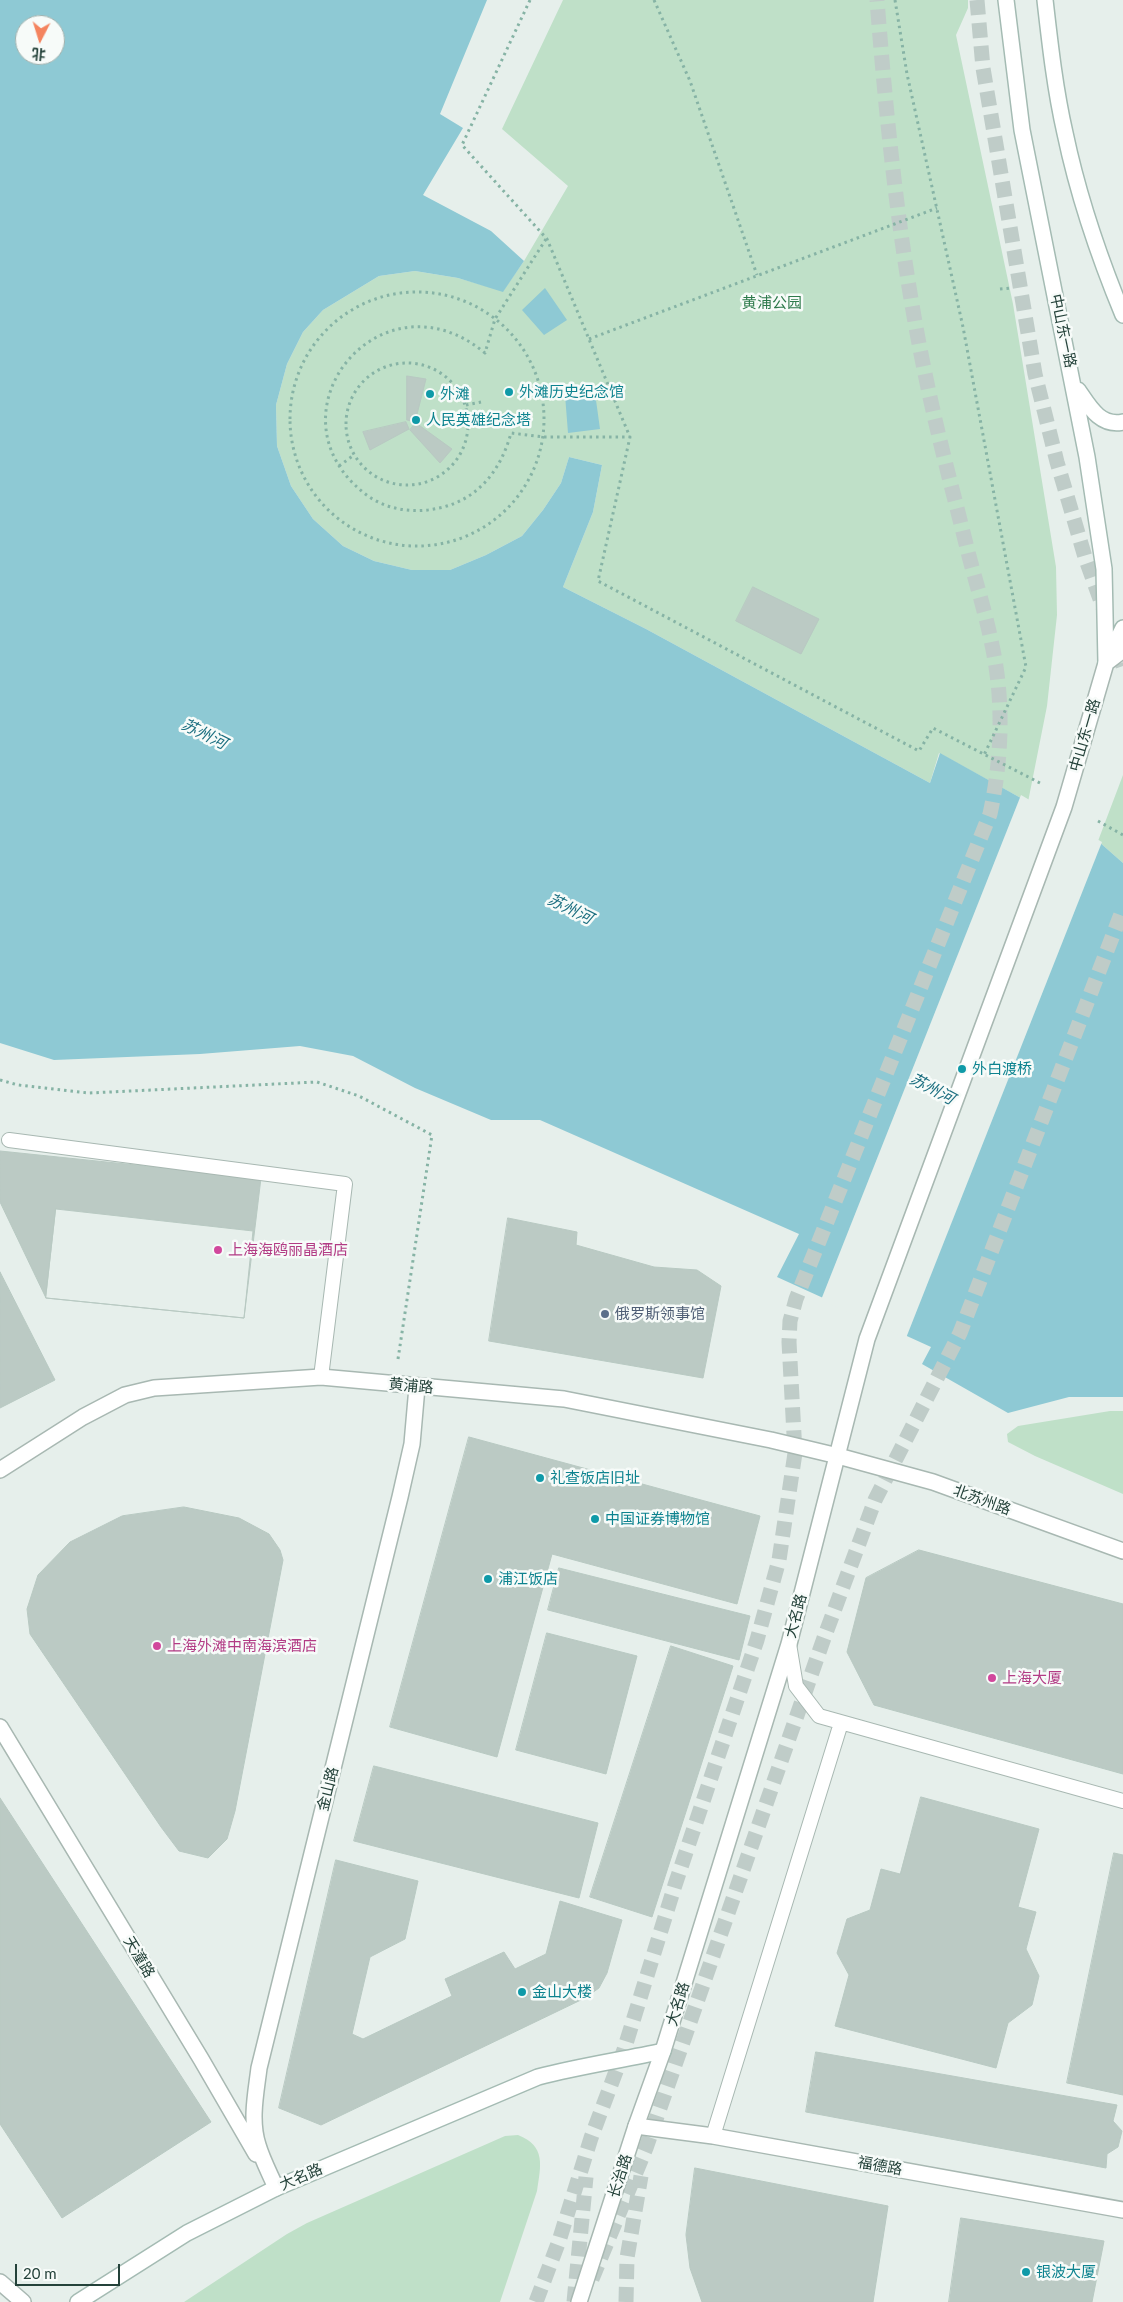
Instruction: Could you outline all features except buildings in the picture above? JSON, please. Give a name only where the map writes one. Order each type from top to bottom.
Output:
[{"type":"street","name":"中山东一路","points":[[1006,0],[1022,130],[1074,385],[1104,569],[1106,662]]},
{"type":"street","points":[[1045,0],[1065,132],[1081,195],[1110,284],[1123,315]]},
{"type":"street","points":[[1074,385],[1092,410],[1104,421],[1123,422]]},
{"type":"street","name":"中山东一路","points":[[867,1339],[1064,807],[1106,662],[1123,628]]},
{"type":"street","points":[[1106,662],[1123,650]]},
{"type":"street","name":"大名路","points":[[78,2302],[187,2233],[276,2188],[538,2077],[576,2067],[597,2065],[664,2051],[788,1644],[867,1339]]},
{"type":"street","name":"黄浦路","points":[[0,1470],[83,1417],[124,1395],[154,1388],[320,1378],[564,1399],[771,1440],[838,1456]]},
{"type":"street","name":"金山路","points":[[276,2188],[257,2144],[254,2122],[259,2068],[400,1497],[412,1444],[417,1387]]},
{"type":"street","name":"北苏州路","points":[[838,1456],[933,1482],[1123,1551]]},
{"type":"street","name":"天潼路","points":[[0,1727],[201,2059],[276,2188]]},
{"type":"street","name":"长治路","points":[[579,2302],[636,2126],[664,2051]]},
{"type":"street","name":"福德路","points":[[636,2126],[712,2136],[1123,2210]]},
{"type":"street","points":[[0,2282],[23,2302]]},
{"type":"lane","points":[[9,1140],[346,1184],[320,1378]]},
{"type":"lane","points":[[788,1644],[796,1686],[819,1716],[1123,1801]]},
{"type":"lane","points":[[712,2136],[841,1723]]},
{"type":"path","points":[[530,0],[462,145],[547,239],[630,437],[598,581],[919,751],[933,728],[1040,783]]},
{"type":"path","points":[[654,0],[690,81],[757,276]]},
{"type":"path","points":[[895,0],[907,74],[963,327],[1026,667],[984,755]]},
{"type":"path","points":[[589,339],[937,208]]},
{"type":"path","points":[[547,239],[495,319],[485,353],[455,334],[434,328],[414,327],[393,330],[356,351],[342,366],[332,385],[327,405],[330,447],[339,466],[352,483],[368,496],[387,506],[407,511],[429,511],[449,506],[468,497],[485,484],[498,467],[507,448],[511,433],[544,437],[630,437]]},
{"type":"path","points":[[1000,289],[1011,288]]},
{"type":"path","points":[[410,292],[438,294],[466,302],[495,319],[517,340],[538,378],[544,404],[544,437],[538,459],[526,485],[508,508],[485,526],[459,538],[431,545],[402,544],[374,537],[348,525],[325,506],[308,483],[296,457],[290,429],[291,400],[298,372],[312,347],[331,325],[355,308],[381,297],[410,292]]},
{"type":"path","points":[[404,363],[431,367],[453,383],[466,405],[468,417],[466,444],[451,467],[427,482],[414,485],[386,482],[374,475],[354,455],[346,429],[346,415],[356,389],[377,371],[404,363]]},
{"type":"path","points":[[466,405],[481,402]]},
{"type":"path","points":[[339,466],[354,455]]},
{"type":"path","points":[[1098,821],[1123,835]]},
{"type":"path","points":[[0,1080],[90,1093],[317,1082],[359,1096],[432,1135],[394,1385]]},
{"type":"green space","name":"黄浦公园","points":[[563,0],[968,0],[968,8],[956,35],[1013,304],[1056,567],[1057,615],[1047,706],[1028,802],[939,753],[930,783],[646,629],[563,587],[593,512],[602,465],[569,457],[561,483],[543,510],[522,536],[486,555],[450,570],[412,570],[374,561],[343,546],[313,519],[291,486],[277,446],[276,405],[287,364],[303,332],[323,310],[379,276],[415,271],[458,278],[503,291],[524,261],[568,186],[502,129]]},
{"type":"green space","points":[[1123,775],[1123,863],[1098,841]]},
{"type":"green space","points":[[1110,1411],[1123,1411],[1123,1494],[1035,1456],[1008,1442],[1007,1434],[1018,1426]]},
{"type":"green space","points":[[518,2135],[527,2139],[537,2151],[540,2157],[540,2173],[537,2191],[500,2302],[184,2302],[287,2234],[307,2223],[505,2136]]},
{"type":"water","name":"苏州河","points":[[0,0],[487,0],[440,114],[463,128],[423,195],[491,231],[524,261],[503,292],[458,278],[415,271],[379,276],[323,310],[303,332],[287,364],[276,405],[277,446],[291,486],[313,519],[343,546],[374,561],[412,570],[450,570],[486,555],[522,536],[543,510],[561,483],[569,457],[602,465],[593,512],[563,587],[646,629],[930,783],[940,753],[1098,841],[1123,863],[1123,1397],[1069,1397],[1008,1413],[922,1364],[931,1347],[777,1277],[799,1234],[540,1120],[491,1120],[415,1088],[353,1056],[300,1046],[200,1054],[54,1060],[0,1043]]},
{"type":"water","points":[[545,288],[567,320],[544,335],[522,310]]},
{"type":"water","points":[[595,393],[600,429],[568,433],[565,395]]},
{"type":"pier","name":"外白渡桥","points":[[1021,795],[1102,842],[906,1338],[821,1300]]},
{"type":"tunnel","points":[[536,2302],[559,2241],[591,2138],[624,2050],[675,1885],[757,1640],[779,1560],[795,1453],[789,1342],[790,1321],[796,1299],[990,814],[994,793],[1000,730],[996,666],[927,383],[909,288],[885,96],[877,0]]},
{"type":"tunnel","points":[[977,0],[983,68],[1035,374],[1057,462],[1085,557],[1104,610]]},
{"type":"tunnel","points":[[1114,641],[1123,666]]},
{"type":"tunnel","points":[[592,2279],[646,2148],[824,1638],[875,1500],[960,1333],[1123,909]]},
{"type":"tunnel","points":[[626,2302],[627,2258],[641,2176]]},
{"type":"tunnel","points":[[574,2302],[586,2177]]},
{"type":"place","name":"外滩历史纪念馆","points":[[509,392]]},
{"type":"place","name":"外滩","points":[[430,394]]},
{"type":"place","name":"人民英雄纪念塔","points":[[416,420]]},
{"type":"place","name":"外白渡桥","points":[[962,1069]]},
{"type":"place","name":"上海海鸥丽晶酒店","points":[[218,1250]]},
{"type":"place","name":"俄罗斯领事馆","points":[[605,1314]]},
{"type":"place","name":"礼查饭店旧址","points":[[540,1478]]},
{"type":"place","name":"中国证券博物馆","points":[[595,1519]]},
{"type":"place","name":"浦江饭店","points":[[488,1579]]},
{"type":"place","name":"上海外滩中南海滨酒店","points":[[157,1646]]},
{"type":"place","name":"上海大厦","points":[[992,1678]]},
{"type":"place","name":"金山大楼","points":[[522,1992]]},
{"type":"place","name":"银波大厦","points":[[1026,2272]]}]
